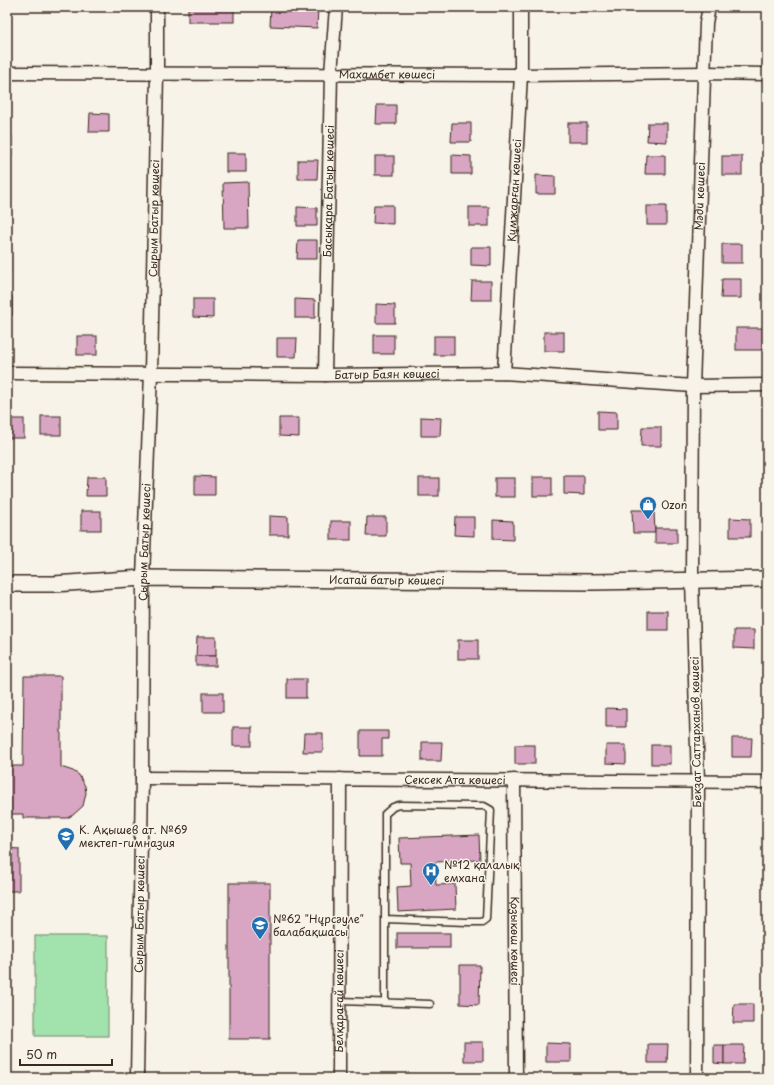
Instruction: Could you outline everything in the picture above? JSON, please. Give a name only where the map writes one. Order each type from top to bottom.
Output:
[{"type":"street","name":"Сырым Батыр көшесі","points":[[137,1078],[142,778],[143,578],[151,373],[157,7]]},
{"type":"street","name":"Басықара Батыр көшесі","points":[[326,376],[331,74],[336,7]]},
{"type":"street","name":"Құмжарған көшесі","points":[[504,373],[521,75],[521,7]]},
{"type":"street","name":"Мәди көшесі","points":[[693,386],[706,23],[709,7]]},
{"type":"street","name":"Махамбет көшесі","points":[[7,73],[521,75],[705,73],[767,74]]},
{"type":"street","name":"Батыр Баян көшесі","points":[[7,373],[151,373],[326,376],[504,373],[693,386],[767,385]]},
{"type":"street","name":"Бекзат Саттарханов көшесі","points":[[693,386],[692,580],[698,782],[697,1078]]},
{"type":"street","name":"Исатай батыр көшесі","points":[[7,584],[54,584],[143,578],[585,582],[767,579]]},
{"type":"street","name":"Сексек Ата көшесі","points":[[142,778],[767,782]]},
{"type":"street","name":"Белқарағай көшесі","points":[[339,1078],[340,779]]},
{"type":"street","name":"Қозыкөш көшесі","points":[[514,780],[516,1078]]},
{"type":"lane","points":[[384,1002],[385,814],[393,807],[399,805],[484,806],[491,810],[486,919],[482,922],[385,919]]},
{"type":"lane","points":[[340,1001],[430,1004]]},
{"type":"green space","points":[[35,936],[108,936],[108,1036],[35,1036]]},
{"type":"building","points":[[188,7],[234,7],[234,22],[188,22]]},
{"type":"building","points":[[271,7],[318,8],[317,28],[270,26]]},
{"type":"building","points":[[377,105],[396,105],[396,124],[376,124]]},
{"type":"building","points":[[90,113],[109,114],[109,132],[89,132]]},
{"type":"building","points":[[452,123],[471,123],[471,142],[451,142]]},
{"type":"building","points":[[568,123],[587,123],[587,142],[568,142]]},
{"type":"building","points":[[648,123],[667,123],[667,142],[647,141]]},
{"type":"building","points":[[7,136],[12,136],[12,155],[7,155]]},
{"type":"building","points":[[226,153],[246,153],[246,172],[226,172]]},
{"type":"building","points":[[452,155],[471,156],[471,174],[452,174]]},
{"type":"building","points":[[646,155],[665,155],[665,174],[645,174]]},
{"type":"building","points":[[375,156],[394,156],[394,175],[375,175]]},
{"type":"building","points":[[722,156],[742,156],[742,175],[722,175]]},
{"type":"building","points":[[298,160],[318,160],[317,179],[298,179]]},
{"type":"building","points":[[536,175],[555,176],[555,194],[536,194]]},
{"type":"building","points":[[248,182],[249,228],[224,228],[223,183]]},
{"type":"building","points":[[374,205],[393,205],[393,224],[373,223]]},
{"type":"building","points":[[647,206],[666,206],[666,225],[647,225]]},
{"type":"building","points":[[297,207],[317,208],[317,226],[297,226]]},
{"type":"building","points":[[469,207],[489,207],[489,226],[469,226]]},
{"type":"building","points":[[7,209],[10,209],[10,227],[7,227]]},
{"type":"building","points":[[298,240],[317,240],[317,259],[297,259]]},
{"type":"building","points":[[722,244],[742,244],[742,263],[722,263]]},
{"type":"building","points":[[471,247],[491,247],[491,266],[471,265]]},
{"type":"building","points":[[7,256],[10,256],[10,274],[7,274]]},
{"type":"building","points":[[722,279],[741,279],[741,298],[721,298]]},
{"type":"building","points":[[472,281],[491,281],[491,300],[471,300]]},
{"type":"building","points":[[7,296],[12,296],[12,315],[7,315]]},
{"type":"building","points":[[193,299],[213,299],[213,318],[193,317]]},
{"type":"building","points":[[295,299],[315,300],[315,318],[295,318]]},
{"type":"building","points":[[376,304],[395,305],[395,323],[376,323]]},
{"type":"building","points":[[736,328],[765,328],[765,350],[736,350]]},
{"type":"building","points":[[544,332],[564,332],[564,351],[544,351]]},
{"type":"building","points":[[374,335],[394,335],[394,354],[374,354]]},
{"type":"building","points":[[77,336],[97,336],[97,355],[77,355]]},
{"type":"building","points":[[434,336],[454,336],[454,355],[434,355]]},
{"type":"building","points":[[277,338],[297,338],[296,357],[277,357]]},
{"type":"building","points":[[766,404],[767,433],[765,433]]},
{"type":"building","points":[[598,411],[617,412],[617,430],[598,430]]},
{"type":"building","points":[[41,416],[61,416],[61,435],[41,435]]},
{"type":"building","points":[[421,417],[441,418],[440,436],[421,436]]},
{"type":"building","points":[[279,418],[299,418],[299,437],[279,436]]},
{"type":"building","points":[[7,419],[24,419],[24,438],[7,438]]},
{"type":"building","points":[[642,427],[661,427],[661,446],[641,446]]},
{"type":"building","points":[[195,476],[215,477],[215,495],[195,495]]},
{"type":"building","points":[[564,476],[584,476],[584,495],[564,494]]},
{"type":"building","points":[[87,477],[106,477],[106,496],[86,496]]},
{"type":"building","points":[[533,477],[552,477],[552,496],[533,496]]},
{"type":"building","points":[[419,478],[439,478],[439,496],[419,496]]},
{"type":"building","points":[[495,478],[515,478],[515,497],[495,497]]},
{"type":"building","points":[[632,510],[654,510],[655,533],[633,533]]},
{"type":"building","points":[[81,511],[101,511],[101,530],[81,530]]},
{"type":"building","points":[[269,516],[288,517],[288,535],[269,535]]},
{"type":"building","points":[[367,517],[386,517],[386,536],[366,536]]},
{"type":"building","points":[[455,517],[474,517],[474,536],[454,535]]},
{"type":"building","points":[[730,518],[750,519],[750,537],[730,537]]},
{"type":"building","points":[[493,520],[513,521],[513,540],[493,539]]},
{"type":"building","points":[[331,521],[351,521],[351,540],[331,540]]},
{"type":"building","points":[[655,528],[677,528],[677,543],[655,543]]},
{"type":"building","points":[[648,611],[668,611],[668,630],[648,630]]},
{"type":"building","points":[[734,630],[754,630],[754,649],[734,648]]},
{"type":"building","points":[[197,637],[216,637],[216,656],[196,656]]},
{"type":"building","points":[[458,640],[478,640],[478,659],[458,659]]},
{"type":"building","points":[[196,656],[216,656],[216,666],[196,666]]},
{"type":"building","points":[[24,676],[61,676],[61,767],[73,771],[79,775],[85,786],[86,793],[83,806],[67,818],[23,818],[23,814],[7,814],[7,766],[23,766]]},
{"type":"building","points":[[287,679],[306,679],[306,698],[287,698]]},
{"type":"building","points":[[203,693],[223,693],[223,712],[203,712]]},
{"type":"building","points":[[606,708],[626,709],[626,727],[606,727]]},
{"type":"building","points":[[233,727],[252,727],[252,746],[233,746]]},
{"type":"building","points":[[360,731],[388,731],[388,739],[382,739],[382,756],[360,756]]},
{"type":"building","points":[[304,733],[323,733],[323,752],[303,752]]},
{"type":"building","points":[[732,738],[752,738],[751,757],[732,757]]},
{"type":"building","points":[[422,742],[442,742],[441,761],[422,761]]},
{"type":"building","points":[[515,745],[535,745],[535,764],[515,764]]},
{"type":"building","points":[[606,745],[626,745],[626,764],[606,763]]},
{"type":"building","points":[[651,745],[670,745],[670,764],[651,764]]},
{"type":"building","points":[[479,835],[480,860],[435,862],[436,885],[455,884],[456,909],[398,912],[397,887],[411,886],[410,863],[400,863],[399,838]]},
{"type":"building","points":[[7,848],[19,849],[19,891],[7,891]]},
{"type":"building","points":[[229,883],[270,883],[270,1039],[229,1039]]},
{"type":"building","points":[[397,933],[450,933],[450,948],[397,948]]},
{"type":"building","points":[[460,965],[480,965],[479,1005],[460,1004]]},
{"type":"building","points":[[734,1004],[753,1004],[753,1023],[733,1023]]},
{"type":"building","points":[[464,1042],[483,1042],[483,1061],[464,1061]]},
{"type":"building","points":[[546,1043],[571,1044],[571,1062],[546,1062]]},
{"type":"building","points":[[648,1044],[668,1044],[667,1063],[648,1063]]},
{"type":"building","points":[[714,1045],[724,1045],[724,1064],[714,1063]]},
{"type":"building","points":[[724,1045],[744,1045],[743,1064],[724,1064]]},
{"type":"place","name":"Ozon","points":[[648,520]]},
{"type":"place","name":"К. Ақышев ат. №69 мектеп-гимназия","points":[[66,851]]},
{"type":"place","name":"№12 қалалық емхана","points":[[431,886]]},
{"type":"place","name":"№62 \"Нұрсәуле\" балабақшасы","points":[[260,940]]}]
